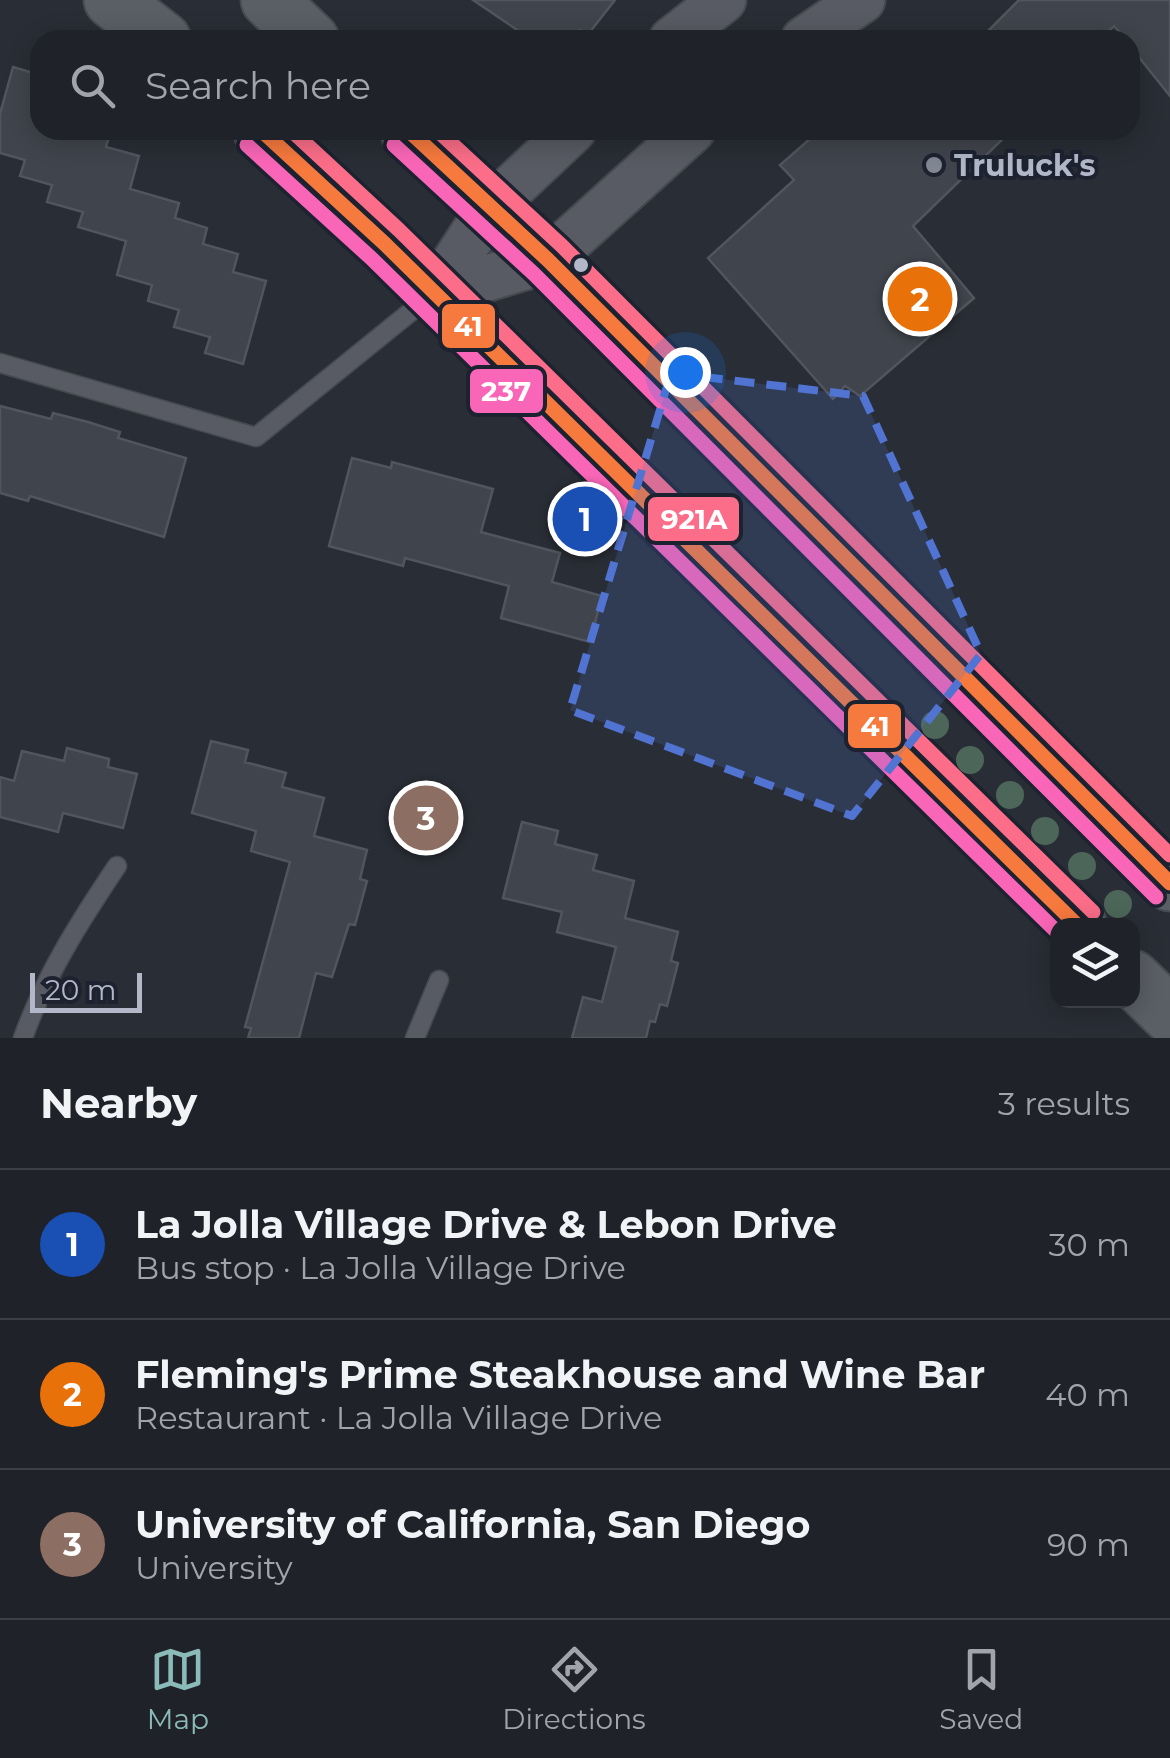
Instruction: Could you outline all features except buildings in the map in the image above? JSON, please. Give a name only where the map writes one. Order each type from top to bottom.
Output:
[{"type":"main road","points":[[112,0],[150,30]]},
{"type":"main road","points":[[269,0],[301,30]]},
{"type":"main road","points":[[271,140],[434,294],[1071,918]]},
{"type":"main road","points":[[419,140],[548,260],[1170,883]]},
{"type":"main road","points":[[1140,986],[1170,1015]]},
{"type":"street","points":[[685,30],[723,0]]},
{"type":"street","points":[[818,30],[862,0]]},
{"type":"street","points":[[434,294],[490,208],[562,140]]},
{"type":"street","points":[[434,294],[548,260],[681,140]]},
{"type":"lane","points":[[0,363],[256,437],[434,294]]},
{"type":"lane","points":[[23,1038],[74,930],[117,866]]},
{"type":"lane","points":[[415,1038],[439,980]]},
{"type":"highlighted area","points":[[671,373],[863,396],[981,654],[852,816],[570,710]]},
{"type":"transit line","name":"41","points":[[272,140],[385,244],[1070,918]]},
{"type":"transit line","name":"921A","points":[[302,140],[399,230],[1093,912]]},
{"type":"transit line","name":"41","points":[[419,140],[548,260],[1170,883]]},
{"type":"transit line","name":"921A","points":[[448,140],[562,246],[1170,855]]},
{"type":"transit line","name":"237","points":[[247,145],[371,258],[1050,925]]},
{"type":"transit line","name":"237","points":[[394,145],[534,274],[1156,897]]},
{"type":"place","name":"Truluck's","points":[[934,165]]},
{"type":"place","name":"Fleming's Prime Steakhouse and Wine Bar","points":[[920,299]]},
{"type":"place","name":"La Jolla Village Drive & Lebon Drive","points":[[585,519]]},
{"type":"place","name":"University of California, San Diego","points":[[426,818]]}]
